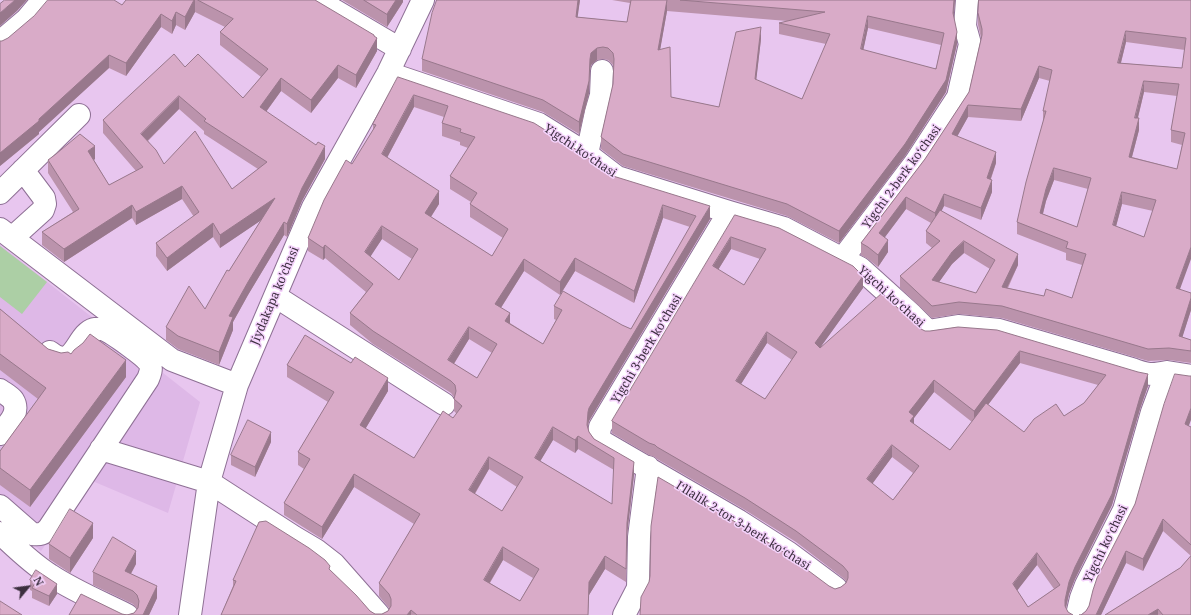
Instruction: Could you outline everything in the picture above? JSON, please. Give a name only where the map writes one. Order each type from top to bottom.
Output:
[{"type":"street","points":[[0,42],[26,20],[44,0]]},
{"type":"street","points":[[317,0],[400,48]]},
{"type":"street","name":"Jiydakapa ko'chasi","points":[[190,615],[209,482],[237,385],[313,207],[388,73],[424,0]]},
{"type":"street","name":"Yigchi 2-berk koʻchasi","points":[[843,258],[915,163],[958,97],[970,44],[965,26],[968,0]]},
{"type":"street","points":[[587,154],[601,95],[602,71]]},
{"type":"street","name":"Yigchi koʻchasi","points":[[388,73],[539,124],[587,154],[617,177],[784,228],[860,268],[928,330],[958,326],[999,330],[1145,374],[1167,372]]},
{"type":"street","points":[[0,192],[79,115]]},
{"type":"street","points":[[23,170],[44,198],[45,204],[43,210],[6,234],[172,360],[237,385]]},
{"type":"street","name":"Yigchi 3-berk koʻchasi","points":[[648,467],[602,440],[599,434],[600,427],[729,212]]},
{"type":"street","points":[[275,296],[444,404]]},
{"type":"street","points":[[0,506],[32,534],[38,535],[45,533],[148,379],[151,371],[150,364],[144,357],[112,333],[102,329],[94,329],[86,333],[72,353],[67,357],[61,358],[56,356],[33,338]]},
{"type":"street","points":[[1167,372],[1191,376]]},
{"type":"street","name":"Yigchi koʻchasi","points":[[1077,615],[1086,585],[1124,510],[1152,412],[1167,372]]},
{"type":"street","points":[[0,390],[12,400],[15,412],[14,418],[0,434]]},
{"type":"street","points":[[101,449],[209,482],[316,550],[334,564],[379,615]]},
{"type":"street","points":[[624,615],[638,588],[639,537],[648,467]]},
{"type":"street","name":"Iʻllalik 2-tor 3-berk koʻchasi","points":[[648,467],[739,521],[789,553],[836,588]]},
{"type":"street","points":[[0,533],[31,561],[50,575],[69,587],[127,615]]},
{"type":"shaded area","points":[[0,245],[200,402],[168,513],[90,480],[41,551],[0,518]]},
{"type":"green space","points":[[0,246],[47,282],[22,314],[0,297]]},
{"type":"building","points":[[5,0],[15,0],[0,13],[0,4]]},
{"type":"building","points":[[48,0],[114,0],[122,5],[126,0],[194,0],[185,17],[176,12],[172,21],[161,14],[126,63],[109,55],[39,119],[39,121],[0,153],[0,41],[8,38],[34,16]]},
{"type":"building","points":[[198,0],[315,0],[377,38],[356,75],[338,65],[311,100],[281,78],[260,107],[316,145],[318,142],[325,146],[302,188],[287,224],[284,222],[229,316],[233,317],[219,352],[178,336],[166,327],[189,286],[205,309],[227,270],[229,271],[275,198],[220,235],[213,223],[167,258],[156,243],[199,212],[182,186],[136,212],[132,205],[64,249],[42,232],[79,209],[48,160],[80,134],[95,146],[88,151],[109,185],[143,167],[103,120],[174,54],[185,67],[198,54],[243,98],[268,69],[220,32],[233,19]],"holes":[[[179,96],[206,119],[204,121],[267,162],[232,189],[195,131],[164,164],[156,150],[141,134]]]},
{"type":"building","points":[[364,0],[396,0],[387,14]]},
{"type":"building","points":[[437,0],[578,0],[576,17],[627,22],[631,0],[667,0],[658,50],[670,47],[671,97],[719,107],[736,32],[761,27],[755,79],[802,99],[830,34],[779,23],[825,12],[680,0],[954,0],[953,13],[957,32],[946,80],[905,144],[839,231],[787,204],[623,154],[601,137],[613,84],[614,59],[613,53],[608,48],[597,48],[591,53],[589,81],[579,122],[543,100],[422,59],[432,13]],"holes":[[[868,16],[944,33],[936,69],[861,49]]]},
{"type":"building","points":[[979,0],[1191,0],[1191,247],[1176,288],[1191,293],[1191,298],[1179,336],[1191,340],[1191,351],[1169,348],[1148,349],[1002,306],[959,302],[932,306],[900,276],[940,241],[926,231],[940,210],[1018,254],[1002,287],[1044,296],[1046,289],[1072,298],[1086,254],[1066,248],[1068,242],[1017,222],[1026,182],[1046,111],[1043,111],[1052,70],[1039,66],[1021,109],[968,105],[952,134],[996,152],[987,178],[992,180],[981,208],[944,194],[935,213],[906,197],[879,233],[888,240],[878,255],[861,243],[925,159],[969,92],[982,35],[978,13]],"holes":[[[1126,31],[1186,38],[1182,68],[1118,63]],[[1144,81],[1179,84],[1171,130],[1185,133],[1177,169],[1129,157],[1139,118],[1135,118]],[[1054,168],[1091,178],[1077,227],[1040,213],[1046,189]],[[1122,192],[1156,200],[1144,237],[1113,225]],[[964,241],[995,260],[976,293],[932,280],[952,252]]]},
{"type":"building","points":[[398,77],[534,123],[580,152],[613,176],[710,206],[589,408],[587,425],[589,432],[594,439],[634,462],[627,523],[626,569],[605,556],[589,582],[588,615],[417,615],[411,610],[407,615],[221,615],[236,581],[233,580],[259,522],[266,521],[325,560],[330,566],[329,569],[370,611],[375,614],[382,614],[388,611],[391,606],[391,599],[389,594],[379,583],[420,514],[354,474],[322,527],[284,503],[310,459],[298,452],[334,392],[287,365],[305,335],[351,363],[355,357],[388,378],[360,425],[414,458],[443,411],[453,418],[462,406],[454,399],[456,391],[455,385],[451,381],[373,331],[350,313],[373,284],[325,245],[323,248],[308,238],[324,200],[346,160],[352,164],[376,125],[373,124]],"holes":[[[414,95],[448,106],[442,123],[461,129],[460,132],[475,137],[450,176],[477,193],[470,204],[508,229],[492,256],[425,213],[439,191],[382,154]],[[663,205],[696,216],[631,329],[563,291],[554,306],[562,310],[543,344],[505,321],[510,313],[495,304],[524,259],[560,282],[575,258],[634,291]],[[382,226],[418,249],[399,280],[365,252]],[[469,327],[497,344],[477,378],[448,360]],[[553,427],[575,440],[578,436],[614,458],[612,504],[535,458]],[[489,457],[523,477],[502,511],[469,490]],[[503,547],[539,569],[520,601],[484,580]]]},
{"type":"building","points":[[735,215],[779,228],[853,266],[863,276],[815,343],[820,348],[882,293],[919,328],[925,331],[958,327],[997,330],[1148,374],[1112,494],[1069,582],[1065,606],[1068,612],[1073,615],[640,615],[641,597],[649,582],[650,576],[651,526],[658,477],[782,551],[835,589],[846,583],[848,572],[843,566],[796,531],[745,498],[612,421]],"holes":[[[731,237],[766,249],[744,285],[713,266]],[[767,332],[797,352],[765,399],[736,381]],[[1020,351],[1106,375],[1084,403],[1064,416],[1056,404],[1034,419],[1024,432],[986,403],[950,450],[910,421],[914,416],[909,412],[934,380],[974,411]],[[892,445],[919,466],[893,500],[867,479]],[[1037,553],[1060,585],[1028,607],[1013,584]]]},
{"type":"building","points":[[0,309],[48,349],[61,353],[68,352],[71,354],[90,334],[126,360],[30,490],[0,468],[0,451],[46,388],[0,354]]},
{"type":"building","points":[[1175,374],[1191,376],[1191,408],[1185,424],[1191,427],[1191,545],[1163,519],[1143,559],[1126,551],[1096,615],[1081,615],[1089,606],[1097,578],[1135,504],[1164,404]]},
{"type":"building","points":[[248,420],[271,432],[255,467],[231,455]]},
{"type":"building","points":[[70,509],[93,523],[70,558],[49,544]]},
{"type":"building","points":[[113,537],[136,551],[125,571],[157,586],[143,615],[127,615],[134,613],[138,608],[139,601],[137,595],[133,591],[93,572]]},
{"type":"building","points":[[1191,556],[1191,615],[1163,615],[1158,609],[1148,615],[1105,615],[1180,568]]},
{"type":"building","points":[[36,570],[57,584],[49,596],[32,588],[35,583],[30,580]]},
{"type":"building","points":[[81,594],[127,615],[69,615]]},
{"type":"building","points":[[0,601],[22,615],[0,615]]}]
